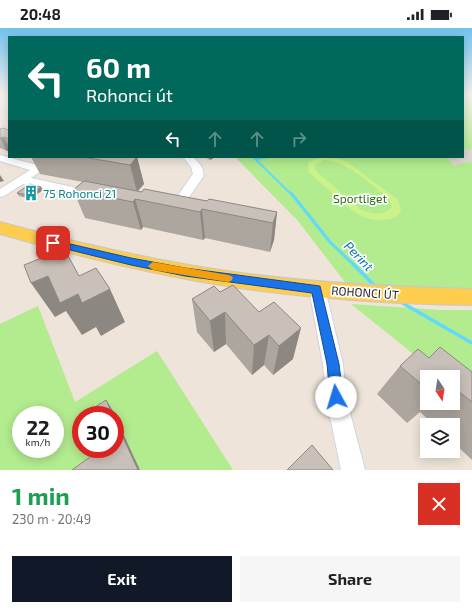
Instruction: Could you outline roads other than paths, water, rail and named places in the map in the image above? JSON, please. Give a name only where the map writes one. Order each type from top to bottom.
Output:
[{"type":"main road","name":"ROHONCI ÚT","points":[[0,228],[77,249],[162,268],[234,279],[342,291],[472,297]]},
{"type":"street","points":[[0,158],[39,169]]},
{"type":"street","points":[[0,194],[55,158]]},
{"type":"street","points":[[173,211],[198,177],[198,168],[189,158]]},
{"type":"street","points":[[22,180],[102,196]]},
{"type":"street","points":[[159,208],[187,214]]},
{"type":"street","points":[[317,289],[333,364],[336,397],[353,470]]},
{"type":"waterway","points":[[255,159],[262,158]]},
{"type":"waterway","name":"Perint","points":[[255,159],[291,194]]},
{"type":"waterway","name":"Perint","points":[[291,193],[330,242],[354,265]]},
{"type":"waterway","name":"Perint","points":[[354,265],[376,287]]},
{"type":"waterway","name":"Perint","points":[[399,301],[472,343]]},
{"type":"place","name":"75 Rohonci 21","points":[[31,193]]},
{"type":"park label","name":"Sportliget","points":[[360,198]]}]
